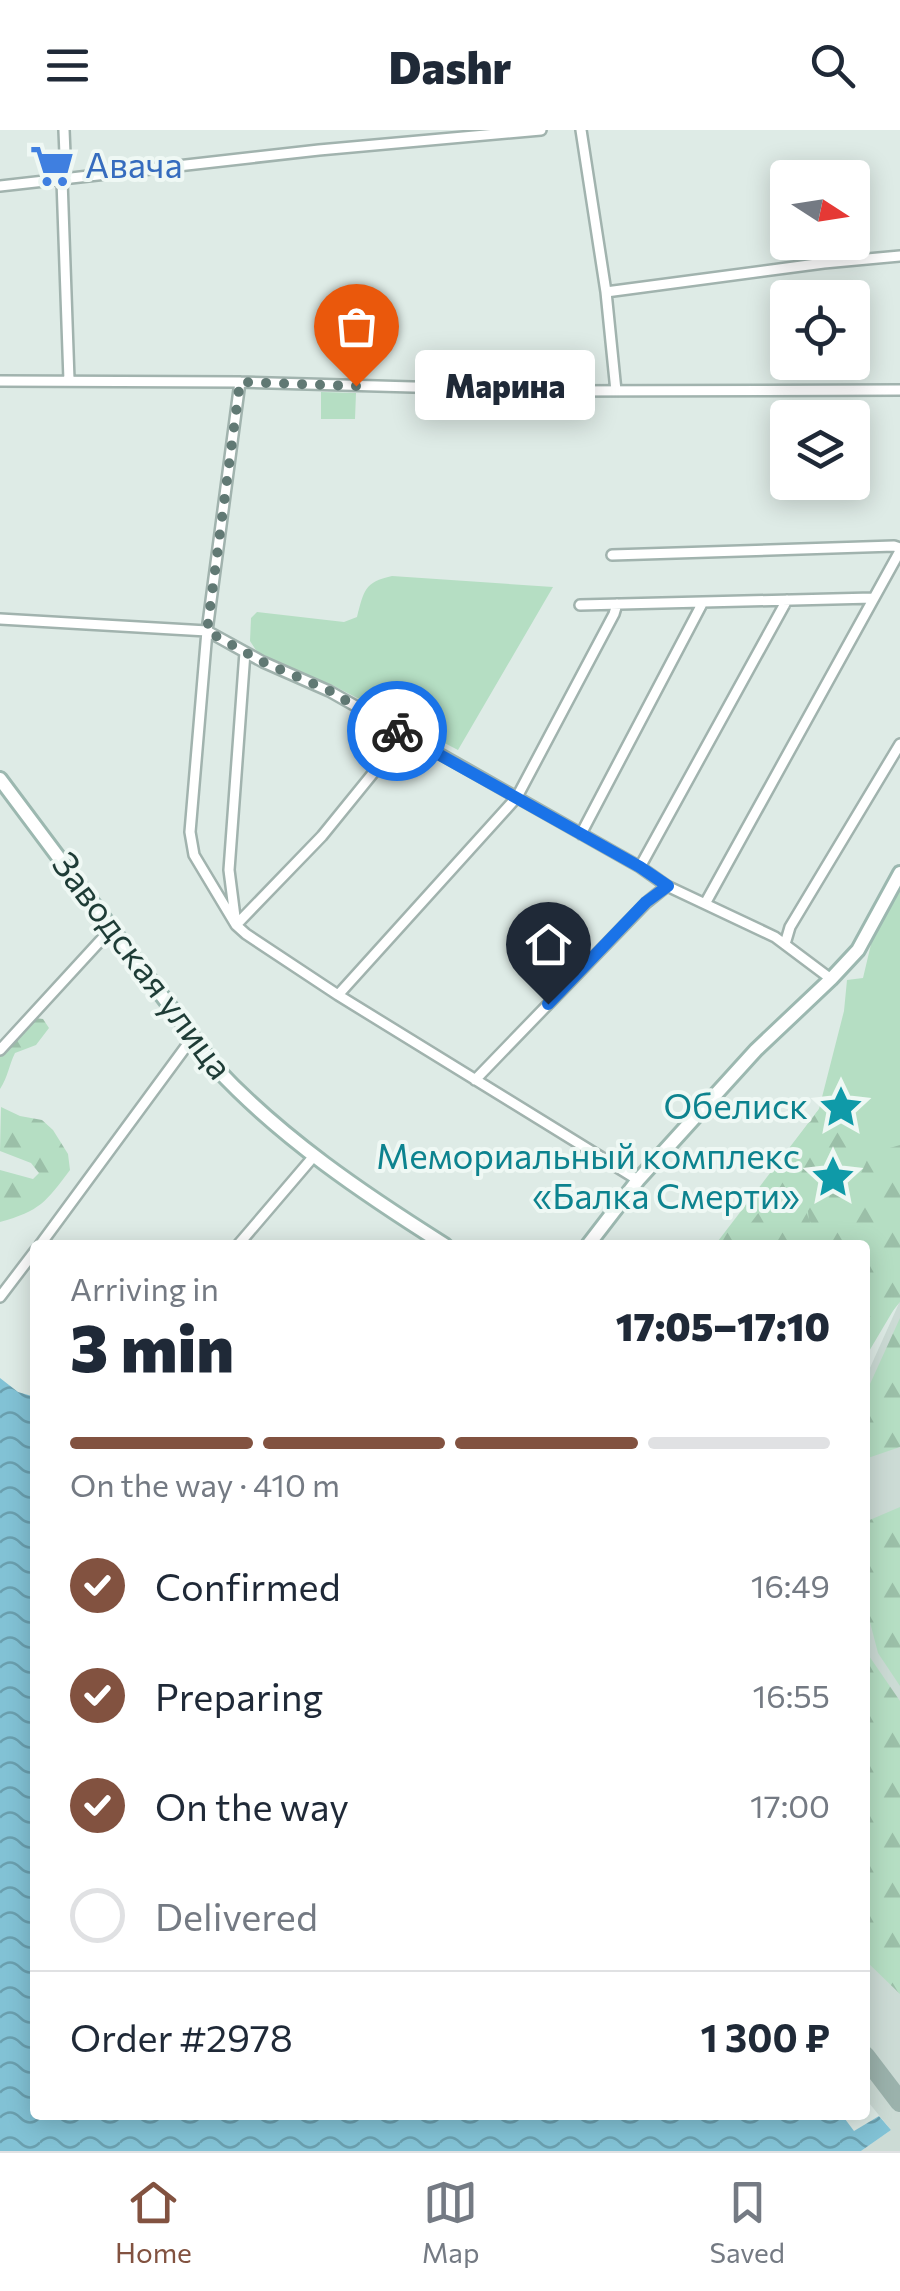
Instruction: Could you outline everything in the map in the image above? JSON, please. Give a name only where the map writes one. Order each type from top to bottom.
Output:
[{"type":"street","points":[[64,130],[69,380]]},
{"type":"street","points":[[0,186],[541,130]]},
{"type":"street","points":[[581,130],[606,292],[616,391]]},
{"type":"street","points":[[606,292],[900,256]]},
{"type":"street","points":[[0,381],[240,382],[550,391],[900,390]]},
{"type":"street","points":[[240,382],[207,631],[190,832],[194,855],[236,925],[246,934],[638,1180]]},
{"type":"street","points":[[612,555],[894,546],[900,549],[706,902]]},
{"type":"street","points":[[580,605],[873,598]]},
{"type":"street","points":[[640,867],[787,600]]},
{"type":"street","points":[[580,834],[704,602]]},
{"type":"street","points":[[338,995],[517,797],[617,604]]},
{"type":"street","points":[[0,619],[207,631],[330,691],[668,886],[775,937],[832,980]]},
{"type":"street","points":[[236,925],[229,870],[244,652]]},
{"type":"street","points":[[236,925],[322,836],[404,735]]},
{"type":"street","points":[[785,944],[790,928],[900,744]]},
{"type":"street","name":"Заводская улица","points":[[0,779],[232,1086],[314,1156],[423,1240]]},
{"type":"street","points":[[592,1240],[638,1180],[756,1050],[832,980],[858,950],[900,873]]},
{"type":"street","points":[[476,1080],[646,902],[668,886]]},
{"type":"street","points":[[0,1050],[112,928]]},
{"type":"street","points":[[44,1240],[193,1037]]},
{"type":"street","points":[[242,1240],[314,1156]]},
{"type":"street","points":[[0,1298],[30,1258]]},
{"type":"shaded area","points":[[900,1301],[900,2151],[861,2151],[891,2130],[870,2104],[870,1368]]},
{"type":"green space","points":[[321,392],[356,393],[355,419],[321,419]]},
{"type":"green space","points":[[392,576],[553,587],[458,750],[332,685],[259,655],[250,641],[251,618],[257,612],[344,622],[357,617],[370,585]]},
{"type":"green space","name":"Мемориальный комплекс «Балка Смерти»","points":[[900,890],[900,1299],[870,1350],[870,1240],[719,1240],[819,1109],[844,1011],[847,980],[863,978],[872,940]]},
{"type":"green space","points":[[35,1018],[43,1019],[49,1028],[36,1045],[15,1053],[0,1089],[0,1057]]},
{"type":"green space","points":[[1,1107],[42,1120],[53,1130],[68,1154],[70,1170],[41,1204],[0,1222],[0,1170],[33,1179],[39,1173],[31,1163],[0,1151]]},
{"type":"green space","points":[[820,1108],[826,1113],[793,1157],[787,1152]]},
{"type":"green space","points":[[833,1114],[850,1124],[856,1133],[875,1131],[823,1240],[810,1221],[821,1240],[747,1240],[750,1224]],"holes":[[[823,1167],[810,1178],[807,1187],[809,1219],[805,1185],[810,1176]]]},
{"type":"green space","points":[[878,1137],[883,1150],[900,1145],[900,1302],[882,1324],[878,1318],[870,1317],[870,1240],[829,1240],[860,1174],[878,1199],[878,1227],[881,1211],[879,1197],[873,1185],[861,1173]]},
{"type":"green space","points":[[753,1197],[759,1201],[746,1219],[741,1240],[720,1240]]},
{"type":"green space","points":[[900,1318],[900,1447],[870,1457],[870,1384]]},
{"type":"green space","points":[[900,1507],[900,1686],[878,1653],[870,1622],[870,1520]]},
{"type":"green space","points":[[870,1657],[900,1701],[900,1994],[870,1965]]},
{"type":"water","points":[[0,1378],[18,1392],[30,1396],[30,2120],[846,2120],[854,2131],[879,2116],[891,2130],[861,2151],[0,2151]]},
{"type":"taxiway","points":[[870,2063],[900,2102]]},
{"type":"way so far","points":[[356,386],[240,382],[207,631],[263,662],[330,691],[397,731]]},
{"type":"place","name":"Авача","points":[[52,166]]},
{"type":"place","name":"Марина","points":[[356,386]]},
{"type":"place","name":"Обелиск","points":[[841,1107]]},
{"type":"place","name":"Мемориальный комплекс «Балка Смерти»","points":[[833,1177]]},
{"type":"route","points":[[397,731],[668,886],[646,902],[548,1004]]}]
